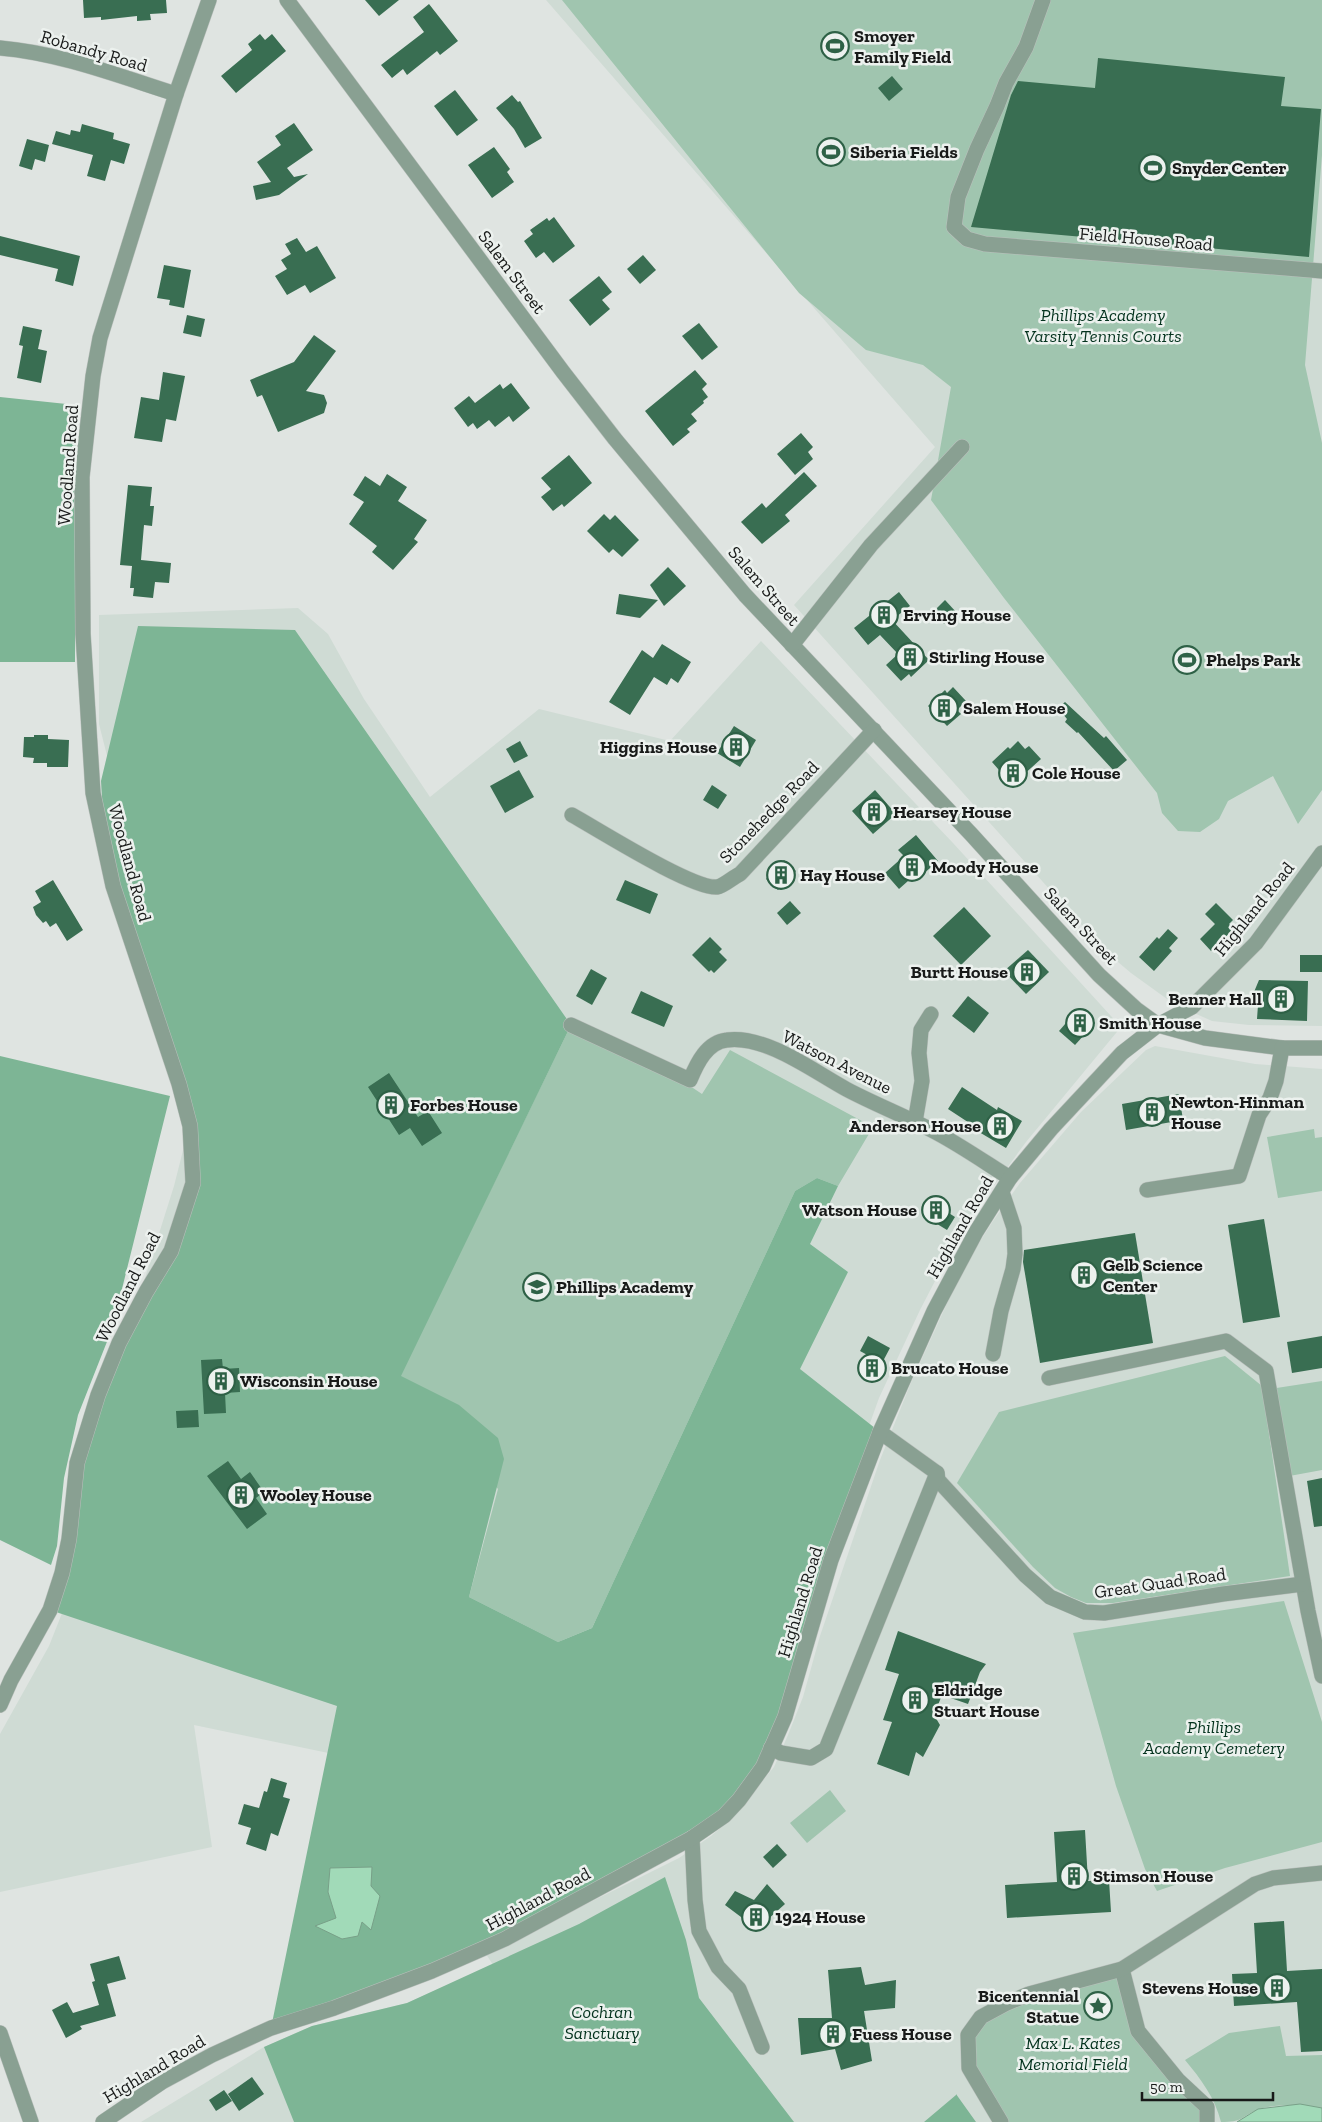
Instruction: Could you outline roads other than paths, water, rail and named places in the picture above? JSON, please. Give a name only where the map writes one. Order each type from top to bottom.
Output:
[{"type":"street","name":"Woodland Road","points":[[0,1705],[11,1680],[50,1610],[62,1573],[77,1463],[98,1395],[119,1343],[171,1250],[193,1183],[190,1126],[179,1084],[113,886],[93,793],[83,634],[82,477],[100,338],[176,94],[209,0]]},
{"type":"street","name":"Salem Street","points":[[287,0],[415,174],[609,431],[746,595],[874,730],[1099,975],[1158,1025],[1205,1038],[1282,1048],[1322,1048]]},
{"type":"street","name":"Field House Road","points":[[1043,0],[1026,47],[1006,83],[958,198],[954,227],[967,239],[985,244],[1322,271]]},
{"type":"street","name":"Robandy Road","points":[[0,48],[50,56],[176,94]]},
{"type":"street","points":[[792,645],[871,545],[962,447]]},
{"type":"street","name":"Stonehedge Road","points":[[572,815],[678,874],[710,887],[720,886],[740,874],[874,730]]},
{"type":"street","name":"Highland Road","points":[[103,2122],[162,2082],[212,2054],[271,2028],[334,2008],[432,1972],[489,1946],[692,1838],[724,1816],[740,1800],[763,1767],[785,1717],[830,1560],[880,1432],[914,1352],[950,1279],[976,1232],[1010,1178],[1051,1129],[1122,1053],[1158,1025],[1192,1007],[1256,943],[1322,853]]},
{"type":"street","points":[[914,1122],[922,1081],[919,1053],[921,1030],[931,1014]]},
{"type":"street","name":"Watson Avenue","points":[[571,1025],[690,1080],[696,1064],[710,1047],[726,1040],[749,1040],[788,1055],[846,1089],[940,1134],[1010,1178]]},
{"type":"street","points":[[1147,1190],[1239,1176],[1260,1115],[1270,1098],[1276,1081],[1282,1048]]},
{"type":"street","points":[[992,1354],[1015,1254],[1014,1228],[1002,1192]]},
{"type":"street","points":[[1049,1378],[1226,1341],[1266,1371],[1303,1584],[1322,1676]]},
{"type":"street","name":"Great Quad Road","points":[[880,1432],[937,1473],[938,1480],[1025,1575],[1050,1597],[1085,1612],[1104,1614],[1224,1594],[1303,1584]]},
{"type":"street","points":[[771,1748],[781,1754],[811,1758],[826,1749],[937,1473]]},
{"type":"street","points":[[692,1838],[694,1900],[699,1931],[718,1967],[739,1989],[762,2047]]},
{"type":"street","points":[[1001,2122],[988,2104],[969,2068],[968,2035],[981,2018],[1007,2003],[1029,1994],[1122,1969],[1255,1884],[1273,1878],[1322,1873]]},
{"type":"street","points":[[1122,1969],[1138,2031],[1178,2080],[1207,2107],[1207,2122]]},
{"type":"street","points":[[0,2033],[31,2122]]},
{"type":"place","name":"Smoyer Family Field","points":[[835,46]]},
{"type":"place","name":"Siberia Fields","points":[[831,152]]},
{"type":"place","name":"Snyder Center","points":[[1153,168]]},
{"type":"place","name":"Erving House","points":[[884,615]]},
{"type":"place","name":"Stirling House","points":[[910,657]]},
{"type":"place","name":"Phelps Park","points":[[1187,660]]},
{"type":"place","name":"Salem House","points":[[944,708]]},
{"type":"place","name":"Higgins House","points":[[736,747]]},
{"type":"place","name":"Cole House","points":[[1013,773]]},
{"type":"place","name":"Hearsey House","points":[[874,812]]},
{"type":"place","name":"Moody House","points":[[912,867]]},
{"type":"place","name":"Hay House","points":[[781,875]]},
{"type":"place","name":"Burtt House","points":[[1027,972]]},
{"type":"place","name":"Benner Hall","points":[[1281,999]]},
{"type":"place","name":"Smith House","points":[[1080,1023]]},
{"type":"place","name":"Forbes House","points":[[391,1105]]},
{"type":"place","name":"Newton-Hinman House","points":[[1152,1112]]},
{"type":"place","name":"Anderson House","points":[[1000,1126]]},
{"type":"place","name":"Watson House","points":[[936,1210]]},
{"type":"place","name":"Gelb Science Center","points":[[1084,1275]]},
{"type":"place","name":"Phillips Academy","points":[[537,1287]]},
{"type":"place","name":"Brucato House","points":[[872,1368]]},
{"type":"place","name":"Wisconsin House","points":[[221,1381]]},
{"type":"place","name":"Wooley House","points":[[241,1495]]},
{"type":"place","name":"Eldridge Stuart House","points":[[915,1700]]},
{"type":"place","name":"Stimson House","points":[[1074,1876]]},
{"type":"place","name":"1924 House","points":[[756,1917]]},
{"type":"place","name":"Stevens House","points":[[1277,1988]]},
{"type":"place","name":"Bicentennial Statue","points":[[1098,2006]]},
{"type":"place","name":"Fuess House","points":[[833,2034]]},
{"type":"park label","name":"Phillips Academy Varsity Tennis Courts","points":[[1103,325]]},
{"type":"park label","name":"Phillips Academy Cemetery","points":[[1214,1737]]},
{"type":"park label","name":"Cochran Sanctuary","points":[[602,2022]]},
{"type":"park label","name":"Max L. Kates Memorial Field","points":[[1073,2053]]}]
